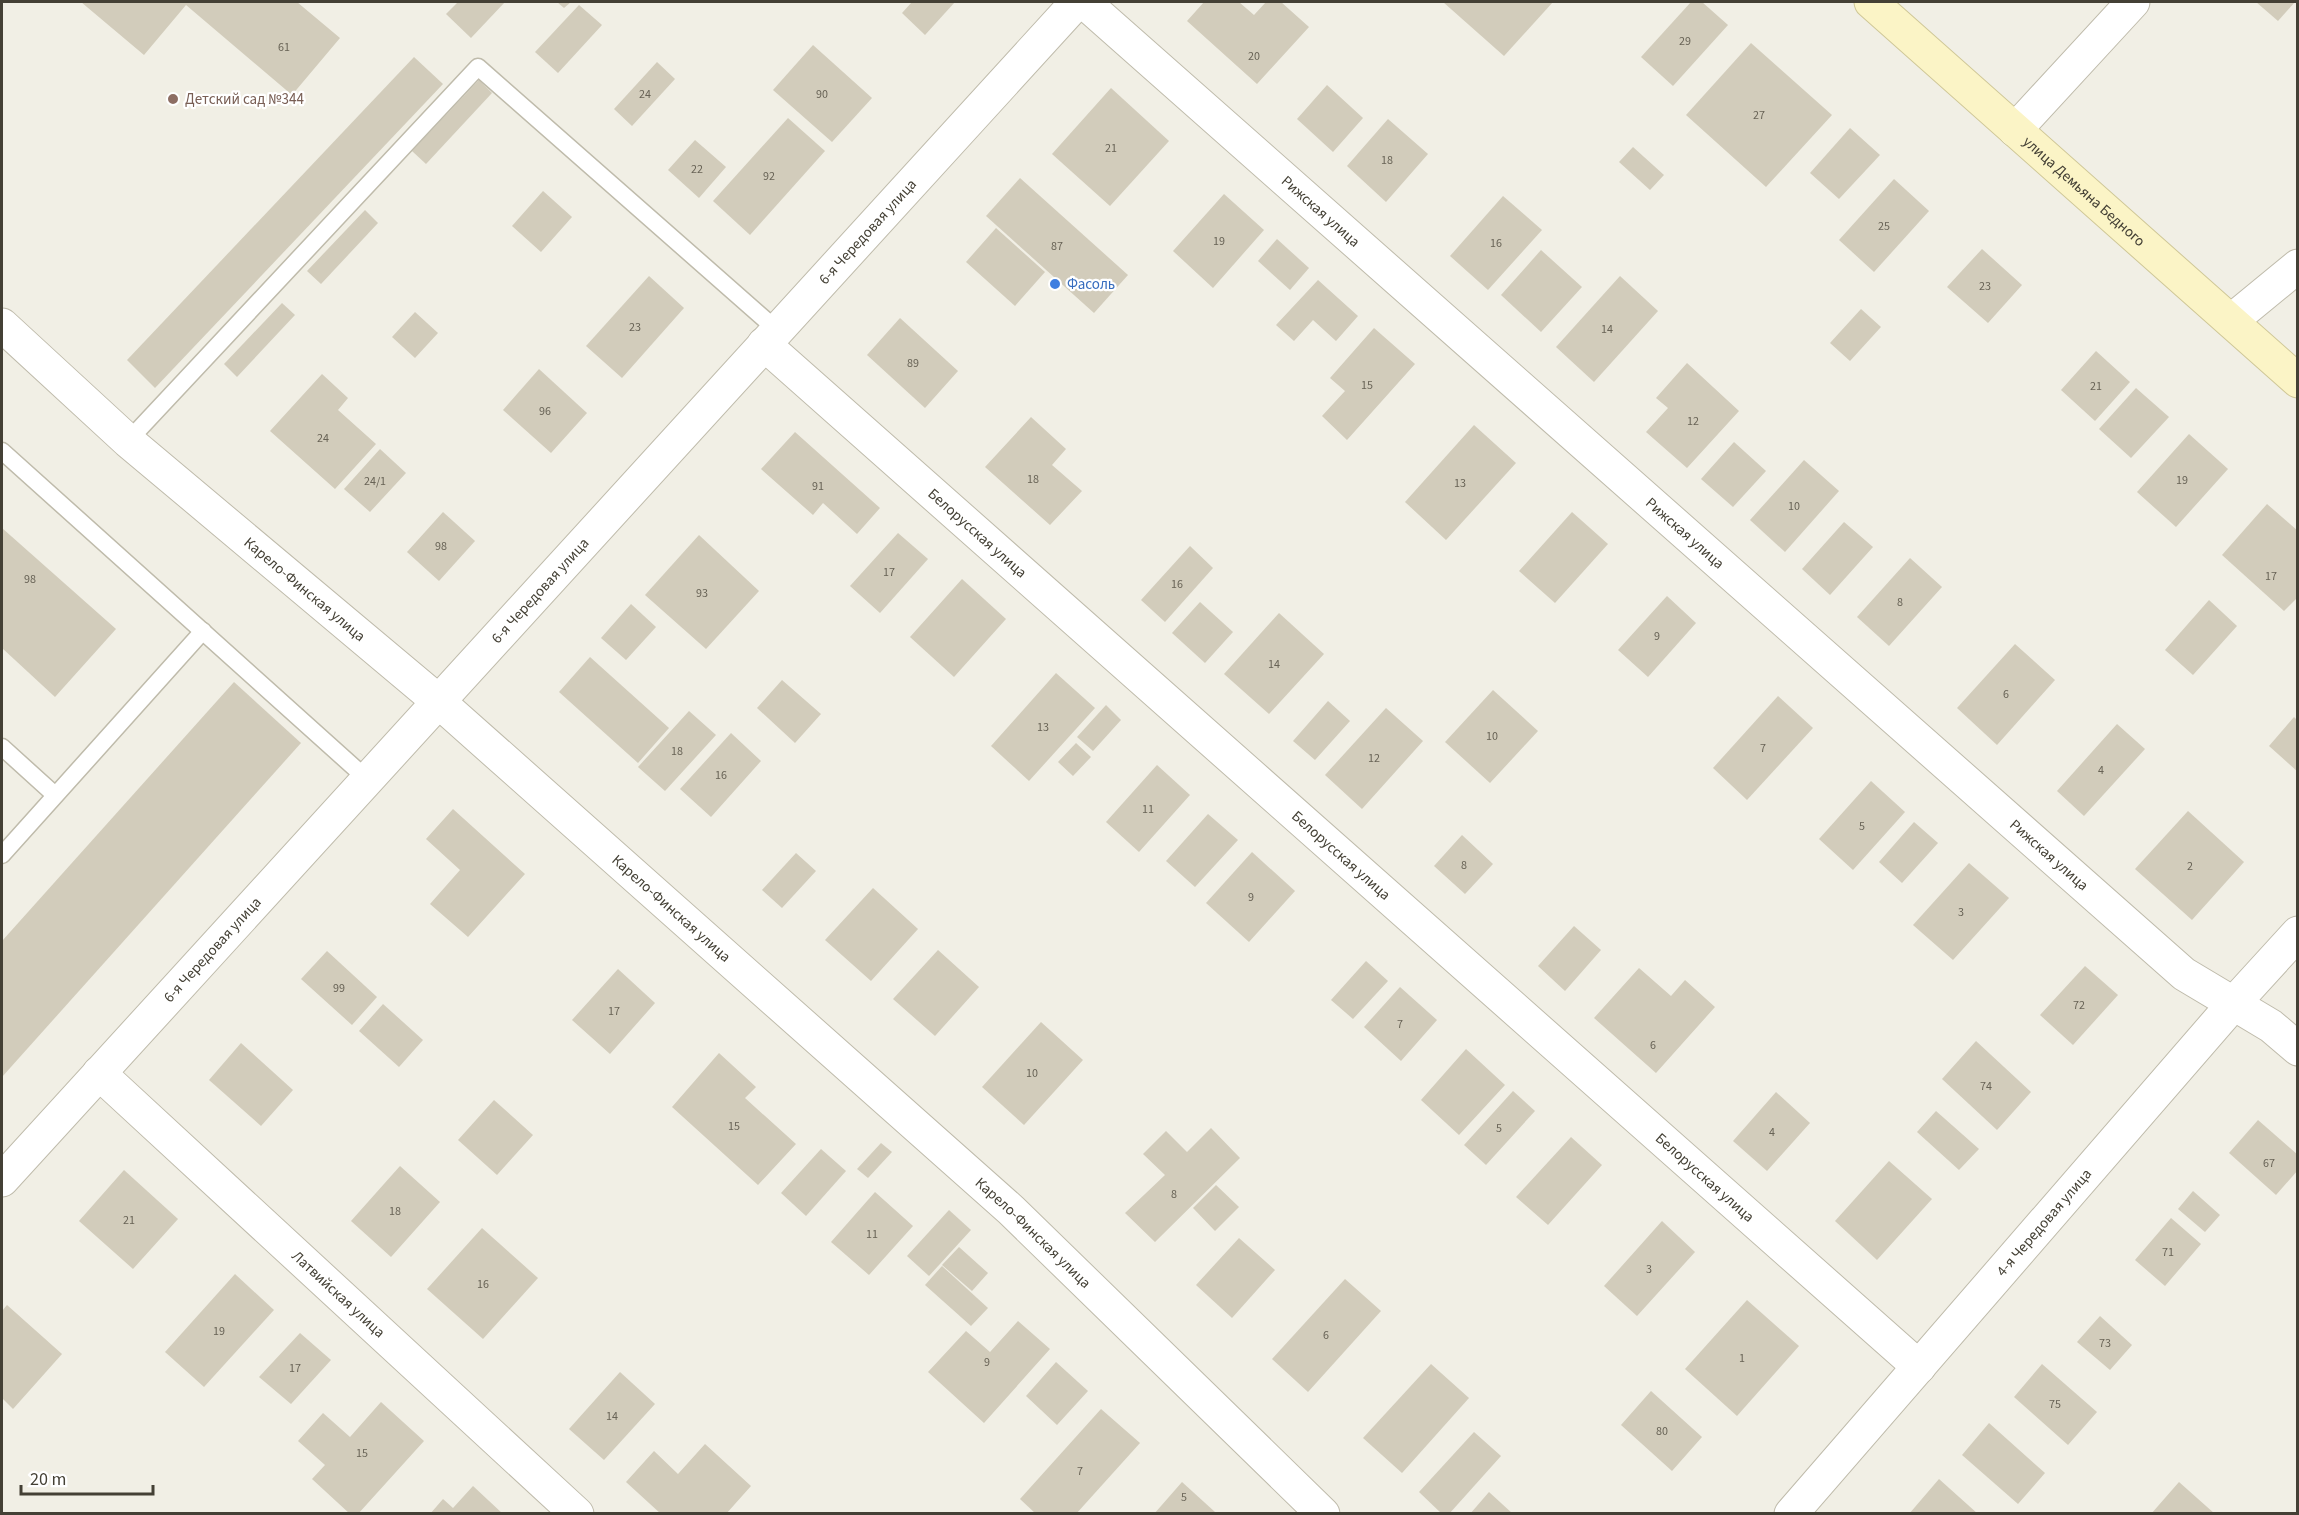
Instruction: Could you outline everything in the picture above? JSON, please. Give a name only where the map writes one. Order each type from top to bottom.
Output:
[{"type":"main road","name":"улица Демьяна Бедного","points":[[1871,2],[2298,381]]},
{"type":"street","name":"6-я Чередовая улица","points":[[2,1180],[1077,2]]},
{"type":"street","name":"Рижская улица","points":[[1084,2],[2184,974],[2235,1002],[2271,1026],[2298,1049]]},
{"type":"street","points":[[2015,130],[2133,2]]},
{"type":"street","points":[[2231,321],[2298,266]]},
{"type":"street","name":"Карело-Финская улица","points":[[2,325],[128,441],[438,701],[1011,1210],[1323,1514]]},
{"type":"street","name":"Белорусская улица","points":[[770,337],[1919,1367]]},
{"type":"street","name":"4-я Чередовая улица","points":[[1791,1514],[2235,1002],[2298,933]]},
{"type":"street","name":"Латвийская улица","points":[[99,1073],[577,1514]]},
{"type":"lane","points":[[128,441],[478,67],[770,337]]},
{"type":"lane","points":[[2,451],[367,779]]},
{"type":"lane","points":[[2,855],[203,631]]},
{"type":"lane","points":[[2,747],[55,795]]},
{"type":"building","points":[[81,2],[297,2],[340,38],[292,95],[186,5],[144,55]]},
{"type":"building","points":[[458,2],[505,2],[471,38],[446,14]]},
{"type":"building","points":[[557,2],[571,2],[564,8]]},
{"type":"building","points":[[912,2],[955,2],[925,35],[902,13]]},
{"type":"building","points":[[1204,2],[1239,2],[1254,15],[1266,2],[1281,2],[1309,27],[1257,84],[1187,21]]},
{"type":"building","points":[[1443,2],[1553,2],[1504,56]]},
{"type":"building","points":[[1691,2],[1702,2],[1728,25],[1673,86],[1641,57]]},
{"type":"building","points":[[2256,2],[2295,2],[2278,21]]},
{"type":"building","points":[[579,5],[602,25],[558,73],[535,52]]},
{"type":"building","points":[[1751,43],[1832,115],[1766,187],[1686,115]]},
{"type":"building","points":[[813,45],[872,98],[832,142],[773,90]]},
{"type":"building","points":[[414,57],[443,84],[155,388],[127,360]]},
{"type":"building","points":[[657,62],[675,79],[632,126],[614,109]]},
{"type":"building","points":[[479,80],[492,93],[426,164],[412,151]]},
{"type":"building","points":[[1327,85],[1363,118],[1333,152],[1297,119]]},
{"type":"building","points":[[1111,88],[1169,141],[1110,206],[1052,154]]},
{"type":"building","points":[[788,118],[825,151],[750,235],[713,201]]},
{"type":"building","points":[[1388,119],[1428,154],[1386,202],[1347,166]]},
{"type":"building","points":[[1850,128],[1880,155],[1839,199],[1810,173]]},
{"type":"building","points":[[695,140],[726,167],[699,198],[668,170]]},
{"type":"building","points":[[1633,147],[1664,175],[1650,190],[1619,162]]},
{"type":"building","points":[[1020,178],[1128,275],[1094,313],[986,216]]},
{"type":"building","points":[[1894,179],[1929,211],[1874,272],[1839,240]]},
{"type":"building","points":[[543,191],[572,217],[541,252],[512,226]]},
{"type":"building","points":[[1224,194],[1264,230],[1213,288],[1173,251]]},
{"type":"building","points":[[1503,196],[1542,230],[1488,290],[1450,256]]},
{"type":"building","points":[[365,210],[378,223],[321,284],[307,271]]},
{"type":"building","points":[[996,228],[1045,272],[1015,306],[966,262]]},
{"type":"building","points":[[1277,239],[1309,268],[1290,290],[1258,261]]},
{"type":"building","points":[[1982,249],[2022,285],[1988,323],[1947,287]]},
{"type":"building","points":[[1541,250],[1582,287],[1541,332],[1501,295]]},
{"type":"building","points":[[649,276],[684,308],[622,378],[586,346]]},
{"type":"building","points":[[1620,276],[1658,311],[1594,382],[1556,347]]},
{"type":"building","points":[[1318,280],[1358,316],[1336,341],[1313,320],[1294,341],[1276,325]]},
{"type":"building","points":[[282,303],[295,315],[237,377],[224,364]]},
{"type":"building","points":[[1861,309],[1881,327],[1850,361],[1830,343]]},
{"type":"building","points":[[415,312],[438,333],[415,358],[392,337]]},
{"type":"building","points":[[900,318],[958,371],[925,408],[867,355]]},
{"type":"building","points":[[1374,328],[1415,364],[1347,440],[1322,416],[1345,391],[1330,378]]},
{"type":"building","points":[[2096,351],[2130,382],[2095,421],[2061,390]]},
{"type":"building","points":[[1687,363],[1739,411],[1687,468],[1646,432],[1668,408],[1656,398]]},
{"type":"building","points":[[539,369],[587,413],[551,453],[503,410]]},
{"type":"building","points":[[322,374],[348,398],[338,410],[376,444],[335,489],[270,431]]},
{"type":"building","points":[[2136,388],[2169,417],[2131,458],[2099,429]]},
{"type":"building","points":[[1031,417],[1066,449],[1052,465],[1082,491],[1050,525],[985,467]]},
{"type":"building","points":[[1474,425],[1516,463],[1446,540],[1405,502]]},
{"type":"building","points":[[795,432],[880,508],[857,534],[823,503],[813,515],[761,469]]},
{"type":"building","points":[[2189,434],[2228,469],[2176,527],[2137,492]]},
{"type":"building","points":[[1734,442],[1766,471],[1733,507],[1701,479]]},
{"type":"building","points":[[380,449],[406,473],[370,512],[344,489]]},
{"type":"building","points":[[1804,460],[1839,491],[1785,552],[1750,520]]},
{"type":"building","points":[[2267,504],[2298,531],[2298,597],[2284,611],[2222,555]]},
{"type":"building","points":[[443,512],[475,541],[439,581],[407,552]]},
{"type":"building","points":[[1572,512],[1608,544],[1555,603],[1519,571]]},
{"type":"building","points":[[1844,522],[1873,547],[1830,595],[1802,569]]},
{"type":"building","points":[[2,528],[116,629],[55,697],[2,648]]},
{"type":"building","points":[[898,533],[928,559],[880,613],[850,586]]},
{"type":"building","points":[[699,535],[759,591],[706,649],[645,595]]},
{"type":"building","points":[[1190,546],[1213,568],[1165,622],[1141,600]]},
{"type":"building","points":[[1910,558],[1942,587],[1889,646],[1857,617]]},
{"type":"building","points":[[962,579],[1006,619],[954,677],[910,637]]},
{"type":"building","points":[[1667,596],[1696,623],[1648,677],[1618,650]]},
{"type":"building","points":[[2209,600],[2237,626],[2193,675],[2165,650]]},
{"type":"building","points":[[1200,602],[1233,632],[1205,663],[1172,633]]},
{"type":"building","points":[[631,604],[656,627],[626,660],[601,638]]},
{"type":"building","points":[[1279,613],[1324,654],[1269,714],[1224,674]]},
{"type":"building","points":[[2015,644],[2055,680],[1997,745],[1957,708]]},
{"type":"building","points":[[590,657],[669,728],[638,763],[559,692]]},
{"type":"building","points":[[1056,673],[1095,708],[1029,781],[991,746]]},
{"type":"building","points":[[782,680],[821,714],[795,743],[757,708]]},
{"type":"building","points":[[234,682],[301,743],[2,1077],[2,941]]},
{"type":"building","points":[[1493,690],[1538,731],[1490,783],[1445,742]]},
{"type":"building","points":[[1778,696],[1813,728],[1747,800],[1713,768]]},
{"type":"building","points":[[1328,701],[1350,721],[1315,760],[1293,741]]},
{"type":"building","points":[[1106,705],[1121,720],[1093,751],[1077,737]]},
{"type":"building","points":[[1386,708],[1423,741],[1362,809],[1325,775]]},
{"type":"building","points":[[689,711],[716,735],[665,791],[638,767]]},
{"type":"building","points":[[2294,717],[2298,721],[2298,772],[2269,746]]},
{"type":"building","points":[[2117,724],[2145,749],[2084,816],[2057,791]]},
{"type":"building","points":[[731,733],[761,761],[711,817],[680,789]]},
{"type":"building","points":[[1076,743],[1091,757],[1073,776],[1058,762]]},
{"type":"building","points":[[1157,765],[1190,795],[1139,852],[1106,822]]},
{"type":"building","points":[[1871,781],[1905,812],[1853,870],[1819,839]]},
{"type":"building","points":[[453,809],[525,874],[468,937],[430,904],[460,870],[426,839]]},
{"type":"building","points":[[2188,811],[2244,862],[2192,920],[2135,869]]},
{"type":"building","points":[[1208,814],[1238,840],[1195,887],[1166,861]]},
{"type":"building","points":[[1914,822],[1938,843],[1902,883],[1879,862]]},
{"type":"building","points":[[1462,835],[1493,864],[1465,894],[1434,866]]},
{"type":"building","points":[[1252,852],[1295,891],[1249,942],[1206,903]]},
{"type":"building","points":[[796,853],[816,871],[782,908],[762,890]]},
{"type":"building","points":[[1969,863],[2009,898],[1953,960],[1913,925]]},
{"type":"building","points":[[873,888],[918,929],[871,981],[825,940]]},
{"type":"building","points":[[1574,926],[1601,950],[1565,991],[1538,966]]},
{"type":"building","points":[[938,950],[979,987],[935,1036],[893,999]]},
{"type":"building","points":[[327,951],[377,997],[352,1025],[301,979]]},
{"type":"building","points":[[1366,961],[1388,981],[1353,1019],[1331,1000]]},
{"type":"building","points":[[2085,966],[2118,995],[2073,1045],[2040,1015]]},
{"type":"building","points":[[1639,968],[1671,996],[1685,980],[1715,1007],[1656,1073],[1594,1018]]},
{"type":"building","points":[[618,969],[655,1003],[610,1054],[572,1020]]},
{"type":"building","points":[[1400,987],[1437,1020],[1401,1061],[1364,1027]]},
{"type":"building","points":[[383,1004],[423,1040],[399,1067],[359,1031]]},
{"type":"building","points":[[1041,1022],[1083,1060],[1024,1125],[982,1087]]},
{"type":"building","points":[[1976,1041],[2031,1092],[1997,1130],[1942,1079]]},
{"type":"building","points":[[241,1043],[293,1090],[261,1126],[209,1080]]},
{"type":"building","points":[[1466,1049],[1505,1085],[1459,1135],[1421,1100]]},
{"type":"building","points":[[719,1053],[756,1087],[745,1098],[796,1144],[758,1185],[672,1107]]},
{"type":"building","points":[[1513,1091],[1535,1111],[1486,1165],[1464,1145]]},
{"type":"building","points":[[1776,1092],[1810,1123],[1767,1171],[1733,1141]]},
{"type":"building","points":[[494,1100],[533,1135],[497,1175],[458,1140]]},
{"type":"building","points":[[1936,1111],[1979,1149],[1959,1170],[1917,1132]]},
{"type":"building","points":[[2258,1120],[2298,1155],[2298,1170],[2276,1195],[2229,1153]]},
{"type":"building","points":[[1211,1128],[1240,1158],[1155,1242],[1125,1213],[1165,1175],[1143,1154],[1166,1131],[1187,1152]]},
{"type":"building","points":[[1571,1137],[1602,1165],[1548,1225],[1516,1197]]},
{"type":"building","points":[[881,1143],[892,1152],[868,1178],[857,1169]]},
{"type":"building","points":[[821,1149],[846,1171],[806,1216],[781,1193]]},
{"type":"building","points":[[1889,1161],[1932,1199],[1877,1260],[1835,1221]]},
{"type":"building","points":[[400,1166],[440,1202],[391,1257],[351,1221]]},
{"type":"building","points":[[124,1170],[178,1219],[133,1269],[79,1221]]},
{"type":"building","points":[[1216,1185],[1239,1207],[1215,1231],[1193,1208]]},
{"type":"building","points":[[2193,1191],[2220,1215],[2205,1232],[2178,1209]]},
{"type":"building","points":[[875,1192],[913,1226],[869,1275],[831,1242]]},
{"type":"building","points":[[949,1210],[971,1230],[929,1276],[907,1256]]},
{"type":"building","points":[[2171,1218],[2201,1244],[2165,1286],[2135,1260]]},
{"type":"building","points":[[1662,1221],[1695,1252],[1637,1316],[1604,1286]]},
{"type":"building","points":[[482,1228],[538,1278],[483,1339],[427,1289]]},
{"type":"building","points":[[1239,1238],[1275,1270],[1232,1318],[1196,1285]]},
{"type":"building","points":[[959,1247],[988,1273],[972,1291],[942,1265]]},
{"type":"building","points":[[942,1266],[988,1308],[971,1326],[925,1285]]},
{"type":"building","points":[[235,1274],[274,1310],[204,1387],[165,1352]]},
{"type":"building","points":[[1345,1279],[1381,1311],[1308,1392],[1272,1359]]},
{"type":"building","points":[[1747,1300],[1799,1346],[1737,1416],[1685,1369]]},
{"type":"building","points":[[7,1305],[62,1354],[13,1409],[2,1398],[2,1311]]},
{"type":"building","points":[[2100,1316],[2132,1345],[2110,1370],[2077,1342]]},
{"type":"building","points":[[1018,1321],[1050,1349],[984,1423],[928,1372],[966,1331],[990,1352]]},
{"type":"building","points":[[300,1333],[331,1360],[291,1404],[259,1377]]},
{"type":"building","points":[[1056,1362],[1088,1391],[1057,1425],[1026,1396]]},
{"type":"building","points":[[1431,1364],[1469,1398],[1402,1473],[1363,1438]]},
{"type":"building","points":[[2042,1364],[2097,1412],[2068,1445],[2014,1397]]},
{"type":"building","points":[[620,1372],[655,1404],[604,1460],[569,1429]]},
{"type":"building","points":[[1651,1391],[1702,1437],[1672,1471],[1621,1425]]},
{"type":"building","points":[[381,1402],[424,1441],[358,1514],[350,1514],[312,1479],[325,1465],[298,1441],[323,1413],[350,1437]]},
{"type":"building","points":[[1101,1409],[1140,1443],[1076,1514],[1036,1514],[1020,1499]]},
{"type":"building","points":[[1989,1423],[2045,1473],[2018,1504],[1962,1455]]},
{"type":"building","points":[[1474,1432],[1501,1456],[1449,1514],[1442,1514],[1419,1492]]},
{"type":"building","points":[[705,1444],[751,1486],[726,1514],[661,1514],[626,1482],[654,1451],[678,1474]]},
{"type":"building","points":[[1939,1479],[1978,1514],[1909,1514]]},
{"type":"building","points":[[1182,1482],[1215,1512],[1214,1514],[1154,1514]]},
{"type":"building","points":[[2179,1482],[2215,1514],[2151,1514]]},
{"type":"building","points":[[473,1486],[503,1514],[430,1514],[443,1499],[453,1508]]},
{"type":"building","points":[[1489,1492],[1513,1514],[1470,1514]]},
{"type":"place","name":"Детский сад №344","points":[[173,99]]},
{"type":"place","name":"Фасоль","points":[[1055,284]]}]
